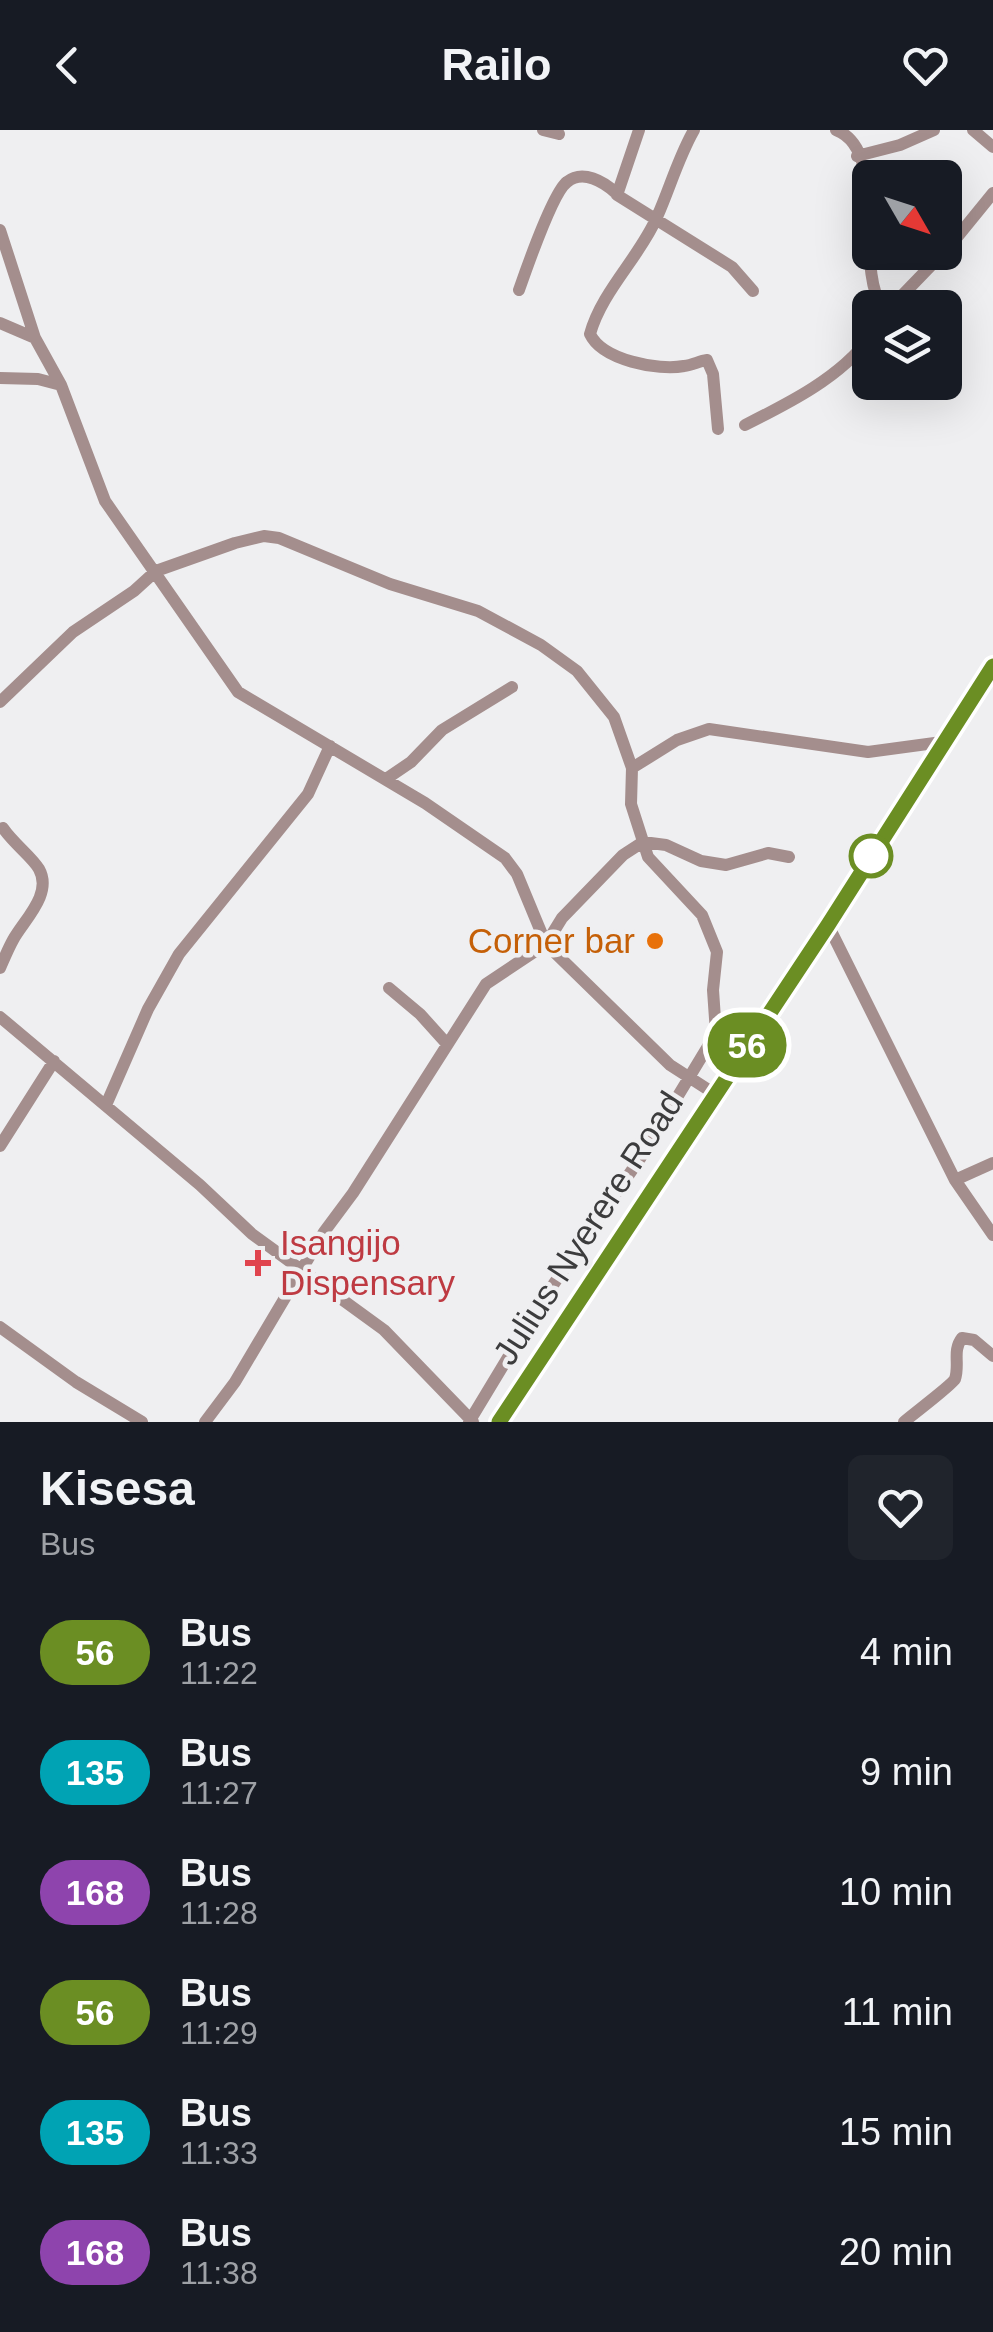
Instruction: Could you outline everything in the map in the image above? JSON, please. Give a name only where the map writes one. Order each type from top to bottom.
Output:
[{"type":"highway","name":"Julius Nyerere Road","points":[[499,1422],[828,925],[993,666]]},
{"type":"street","points":[[543,130],[559,134]]},
{"type":"street","points":[[616,194],[639,130]]},
{"type":"street","points":[[694,130],[676,161],[657,217],[590,334],[598,346],[630,362],[685,366],[707,360],[718,428]]},
{"type":"street","points":[[836,130],[848,137],[868,189],[871,281],[876,290]]},
{"type":"street","points":[[858,156],[900,145],[934,130]]},
{"type":"street","points":[[972,130],[993,147]]},
{"type":"street","points":[[520,290],[551,210],[568,181],[577,177],[596,179],[626,202],[657,217],[732,266],[752,291]]},
{"type":"street","points":[[962,231],[991,195],[993,182]]},
{"type":"street","points":[[0,230],[34,338],[61,384],[105,500],[238,692],[386,779],[506,858],[546,944],[688,1079],[714,1094]]},
{"type":"street","points":[[905,290],[926,270]]},
{"type":"street","points":[[0,323],[34,338]]},
{"type":"street","points":[[745,425],[809,389],[852,357]]},
{"type":"street","points":[[0,378],[61,384]]},
{"type":"street","points":[[0,701],[73,632],[134,591],[156,571],[235,543],[264,536],[279,538],[390,584],[478,611],[541,645],[577,671],[614,717],[632,768],[631,804],[648,857],[702,915],[717,952],[712,990],[716,1033],[640,1157],[542,1302],[471,1421],[384,1330],[252,1234],[0,1016]]},
{"type":"street","points":[[386,779],[411,762],[456,719],[512,687]]},
{"type":"street","points":[[632,768],[678,740],[709,729],[868,752],[942,742]]},
{"type":"street","points":[[106,1105],[148,1009],[179,954],[308,794],[330,746]]},
{"type":"street","points":[[0,968],[34,909],[42,883],[37,867],[3,828]]},
{"type":"street","points":[[204,1422],[235,1382],[324,1232],[486,984],[546,944],[562,918],[623,855],[643,842],[666,845],[701,861],[726,865],[768,853],[789,857]]},
{"type":"street","points":[[828,925],[955,1180],[993,1235]]},
{"type":"street","points":[[389,988],[447,1044]]},
{"type":"street","points":[[0,1146],[54,1061]]},
{"type":"street","points":[[955,1180],[993,1164]]},
{"type":"street","points":[[0,1327],[136,1420]]},
{"type":"street","points":[[904,1422],[952,1384],[957,1345],[964,1336],[993,1356]]},
{"type":"bus line","name":"56","points":[[499,1422],[828,925],[993,666]]},
{"type":"place","name":"Corner bar","points":[[655,941]]},
{"type":"place","name":"Isangijo Dispensary","points":[[258,1263]]}]
